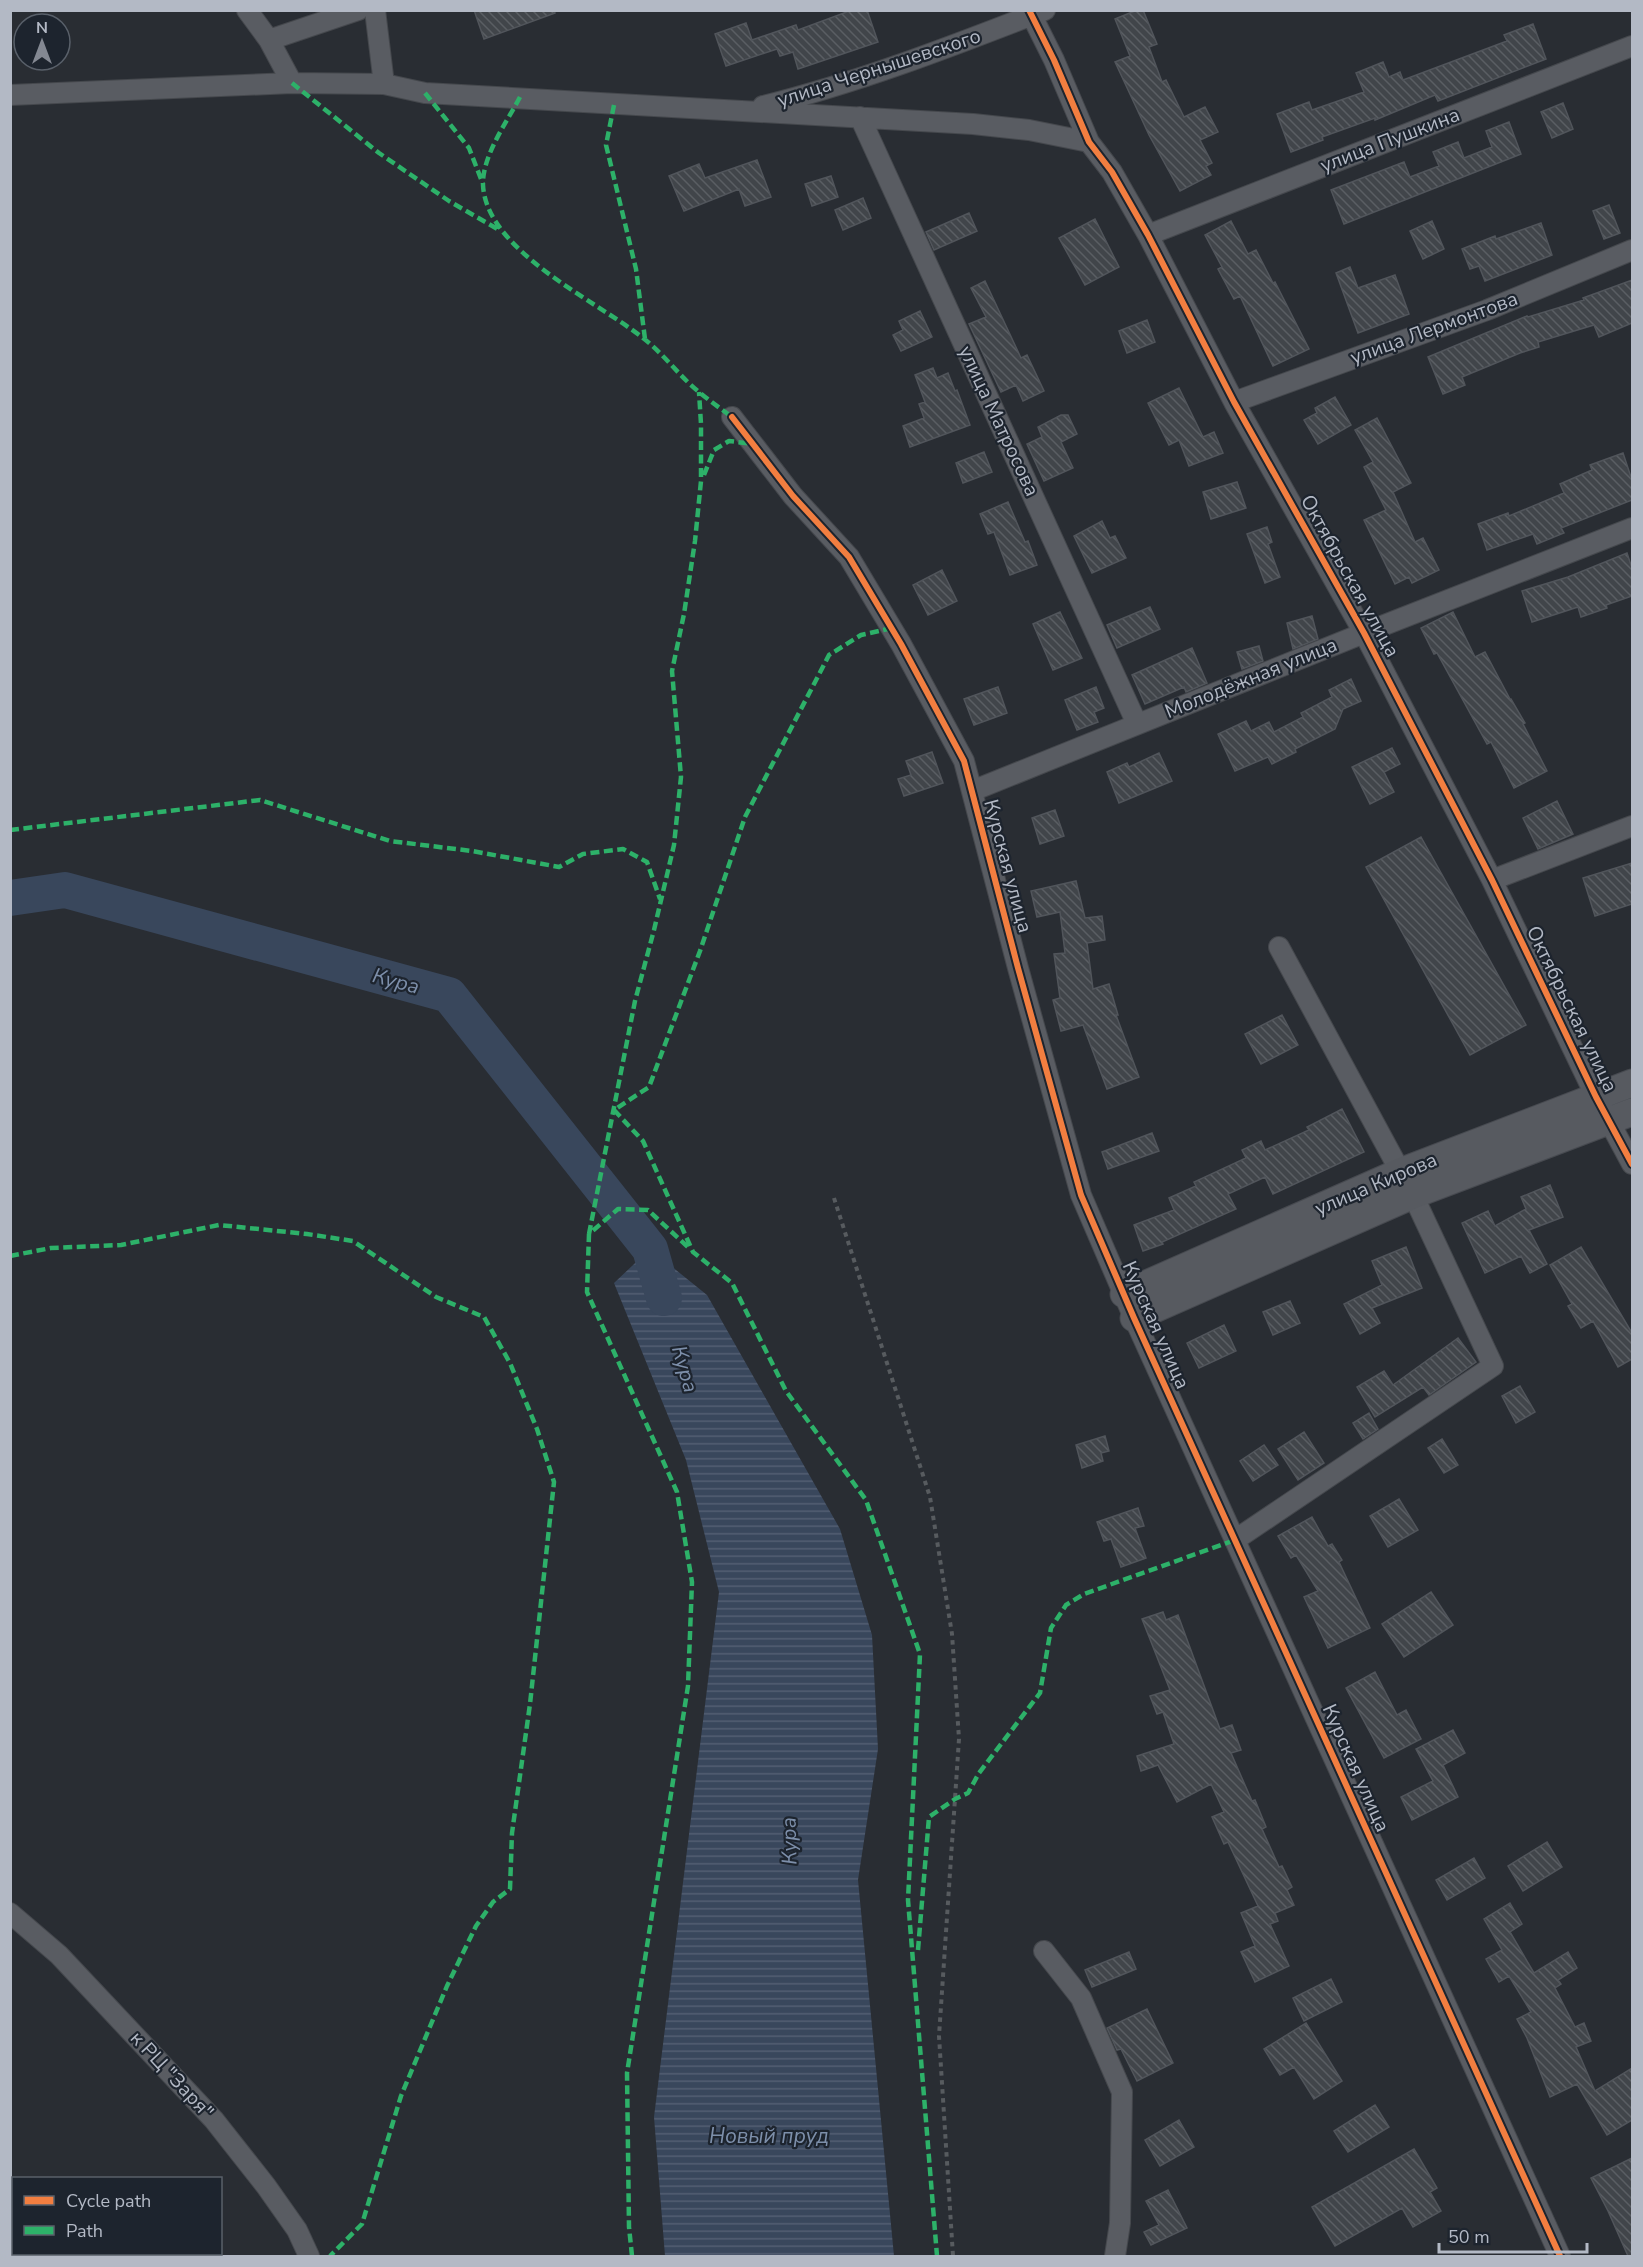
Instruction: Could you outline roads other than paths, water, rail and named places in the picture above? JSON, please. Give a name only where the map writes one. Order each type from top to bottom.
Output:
[{"type":"street","points":[[248,10],[269,40],[292,83]]},
{"type":"street","points":[[269,40],[358,10]]},
{"type":"street","points":[[375,10],[384,84]]},
{"type":"street","name":"улица Чернышевского","points":[[746,110],[814,93],[936,54],[1035,12]]},
{"type":"street","name":"Октябрьская улица","points":[[1035,12],[1089,142],[1112,171],[1148,235],[1234,402],[1364,633],[1492,880],[1596,1097],[1621,1116],[1632,1164]]},
{"type":"street","name":"улица Пушкина","points":[[1148,235],[1632,46]]},
{"type":"street","points":[[10,95],[292,83],[384,84],[425,93],[973,124],[1029,130],[1089,142]]},
{"type":"street","name":"улица Матросова","points":[[860,117],[1137,724]]},
{"type":"street","name":"улица Лермонтова","points":[[1234,402],[1487,310],[1632,250]]},
{"type":"street","name":"Курская улица","points":[[732,417],[794,496],[849,557],[901,644],[964,761],[1018,968],[1082,1195],[1234,1540],[1560,2256]]},
{"type":"street","name":"Молодёжная улица","points":[[972,791],[1632,528]]},
{"type":"street","points":[[1492,880],[1632,826]]},
{"type":"street","points":[[1234,1540],[1493,1366],[1407,1183],[1279,947]]},
{"type":"street","name":"улица Кирова","points":[[1129,1306],[1632,1083]]},
{"type":"street","name":"улица Кирова","points":[[1407,1183],[1621,1116]]},
{"type":"street","name":"к РЦ \"Заря\"","points":[[10,1913],[59,1955],[214,2120],[297,2230],[309,2256]]},
{"type":"street","points":[[1044,1951],[1081,1998],[1122,2092],[1120,2223],[1115,2256]]},
{"type":"water","name":"Новый пруд","points":[[650,1249],[707,1295],[840,1529],[872,1635],[878,1749],[858,1880],[894,2256],[665,2256],[654,2117],[719,1592],[686,1460],[614,1283]]},
{"type":"waterway","name":"Кура","points":[[10,898],[65,890],[449,995],[650,1249],[664,1298]]}]
